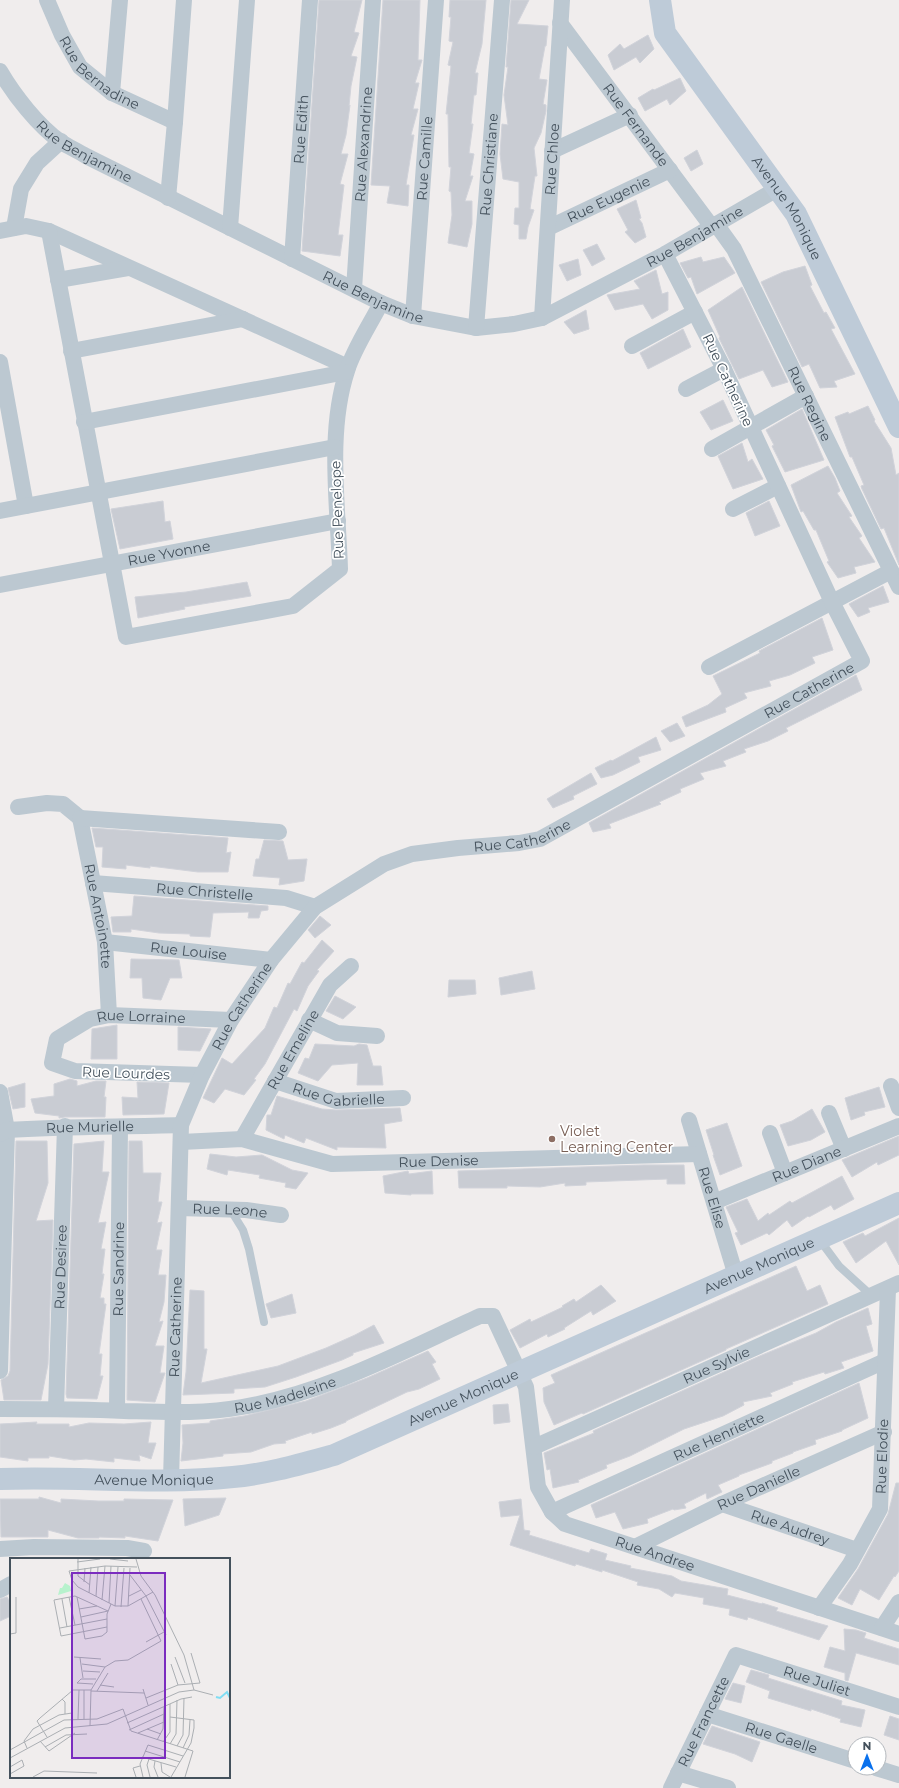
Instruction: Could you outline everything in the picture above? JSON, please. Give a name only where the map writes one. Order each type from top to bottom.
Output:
[{"type":"street","name":"Rue Bernadine","points":[[47,0],[62,35],[80,68],[112,93],[175,122]]},
{"type":"street","points":[[112,93],[120,0]]},
{"type":"street","points":[[168,198],[184,0]]},
{"type":"street","points":[[230,228],[248,0]]},
{"type":"street","name":"Rue Edith","points":[[292,259],[310,0]]},
{"type":"street","name":"Rue Alexandrine","points":[[354,289],[373,0]]},
{"type":"street","name":"Rue Camille","points":[[413,316],[436,0]]},
{"type":"street","name":"Rue Christiane","points":[[476,328],[502,0]]},
{"type":"street","name":"Rue Chloe","points":[[542,318],[562,0]]},
{"type":"street","name":"Avenue Monique","points":[[660,0],[665,33],[789,202],[796,214],[899,427]]},
{"type":"street","name":"Rue Fernande","points":[[560,23],[670,170],[714,226]]},
{"type":"street","name":"Rue Benjamine","points":[[3,79],[35,118],[61,141],[86,156],[168,198],[381,302],[413,316],[476,328],[514,324],[542,318],[665,254],[778,189]]},
{"type":"street","points":[[552,151],[630,115]]},
{"type":"street","points":[[7,230],[21,189],[37,163],[61,141]]},
{"type":"street","name":"Rue Eugenie","points":[[548,228],[670,170]]},
{"type":"street","points":[[7,230],[26,226],[49,231],[243,319],[347,370]]},
{"type":"street","name":"Rue Regine","points":[[714,226],[734,249],[899,587]]},
{"type":"street","points":[[49,231],[112,565]]},
{"type":"street","name":"Rue Catherine","points":[[171,1480],[181,1125],[202,1075],[231,1020],[271,960],[315,907],[384,864],[412,854],[458,848],[520,844],[540,840],[862,661],[832,602],[750,428],[724,369],[665,254]]},
{"type":"street","points":[[58,280],[128,268]]},
{"type":"street","name":"Rue Penelope","points":[[112,565],[126,637],[292,606],[340,568],[335,447],[340,395],[347,370],[381,302]]},
{"type":"street","points":[[632,346],[695,312]]},
{"type":"street","points":[[71,351],[243,319]]},
{"type":"street","points":[[0,362],[26,506]]},
{"type":"street","points":[[686,389],[724,369]]},
{"type":"street","points":[[84,422],[347,370]]},
{"type":"street","points":[[712,449],[806,396]]},
{"type":"street","points":[[0,511],[335,447]]},
{"type":"street","points":[[732,509],[778,486]]},
{"type":"street","name":"Rue Yvonne","points":[[0,585],[338,521]]},
{"type":"street","points":[[710,667],[891,571]]},
{"type":"street","points":[[18,807],[47,803],[63,804],[80,818],[279,832]]},
{"type":"street","name":"Rue Antoinette","points":[[80,818],[105,942],[108,1015]]},
{"type":"street","name":"Rue Christelle","points":[[93,883],[286,898],[315,907]]},
{"type":"street","name":"Rue Louise","points":[[105,942],[271,960]]},
{"type":"street","name":"Rue Emeline","points":[[242,1139],[330,985],[351,966]]},
{"type":"street","name":"Rue Lorraine","points":[[57,1039],[90,1019],[108,1015],[231,1020]]},
{"type":"street","points":[[309,1020],[337,1033],[377,1036]]},
{"type":"street","name":"Rue Lourdes","points":[[57,1039],[52,1063],[75,1071],[202,1075]]},
{"type":"street","name":"Rue Gabrielle","points":[[275,1081],[336,1101],[403,1098]]},
{"type":"street","points":[[891,1086],[899,1108]]},
{"type":"street","points":[[0,1092],[3,1132],[0,1371]]},
{"type":"street","points":[[829,1113],[844,1149]]},
{"type":"street","name":"Rue Elise","points":[[689,1120],[736,1276]]},
{"type":"street","name":"Rue Murielle","points":[[3,1132],[65,1126],[120,1127],[181,1125]]},
{"type":"street","name":"Rue Desiree","points":[[56,1409],[65,1126]]},
{"type":"street","name":"Rue Diane","points":[[714,1202],[899,1126]]},
{"type":"street","name":"Rue Sandrine","points":[[117,1410],[120,1127]]},
{"type":"street","points":[[770,1133],[785,1173]]},
{"type":"street","name":"Rue Denise","points":[[181,1142],[242,1139],[332,1164],[699,1154]]},
{"type":"street","name":"Avenue Monique","points":[[0,1479],[171,1480],[234,1477],[295,1466],[334,1455],[899,1203]]},
{"type":"street","name":"Rue Leone","points":[[179,1208],[246,1210],[281,1215]]},
{"type":"street","name":"Rue Sylvie","points":[[534,1447],[893,1286]]},
{"type":"street","name":"Rue Elodie","points":[[819,1608],[857,1550],[880,1509],[886,1361],[893,1286]]},
{"type":"street","name":"Rue Madeleine","points":[[0,1409],[208,1412],[242,1408],[305,1392],[351,1374],[480,1316],[493,1316],[520,1373]]},
{"type":"street","name":"Rue Henriette","points":[[552,1512],[886,1361]]},
{"type":"street","name":"Rue Andree","points":[[520,1373],[526,1387],[538,1488],[552,1512],[565,1524],[899,1634]]},
{"type":"street","name":"Rue Danielle","points":[[635,1547],[722,1504],[884,1432]]},
{"type":"street","name":"Rue Audrey","points":[[722,1504],[857,1550]]},
{"type":"street","points":[[0,1548],[33,1553],[127,1548],[144,1551]]},
{"type":"street","points":[[0,1590],[10,1585]]},
{"type":"street","points":[[882,1628],[899,1602]]},
{"type":"street","name":"Rue Juliet","points":[[736,1655],[899,1707]]},
{"type":"street","name":"Rue Francette","points":[[672,1788],[736,1655]]},
{"type":"street","name":"Rue Gaelle","points":[[707,1714],[847,1758]]},
{"type":"street","points":[[887,1771],[899,1775]]},
{"type":"street","points":[[678,1773],[728,1788]]},
{"type":"lane","points":[[230,1209],[242,1230],[249,1249],[264,1322]]},
{"type":"lane","points":[[819,1238],[839,1266],[872,1296]]},
{"type":"building","points":[[319,0],[362,0],[354,32],[359,33],[351,56],[357,57],[351,86],[346,135],[341,154],[348,154],[340,184],[344,185],[338,235],[343,235],[340,256],[302,251]]},
{"type":"building","points":[[383,0],[420,0],[418,60],[422,60],[415,83],[419,83],[413,109],[418,109],[411,135],[414,135],[406,185],[409,185],[408,206],[387,203],[390,186],[371,185]]},
{"type":"building","points":[[450,0],[486,0],[482,44],[475,73],[478,73],[471,124],[473,124],[469,153],[474,154],[470,176],[473,176],[465,201],[472,201],[472,224],[467,247],[448,243],[452,215],[451,192],[449,191],[451,167],[449,167],[448,114],[446,114],[451,66],[448,65],[453,42],[449,41],[451,17],[449,17]]},
{"type":"building","points":[[511,0],[529,0],[517,24],[548,26],[546,46],[539,79],[547,80],[543,104],[546,105],[546,111],[541,133],[534,148],[537,176],[535,176],[530,209],[534,210],[528,227],[526,239],[519,239],[519,225],[514,224],[515,208],[519,208],[519,182],[503,179],[500,154],[502,124],[508,125],[504,95],[508,67],[506,67]]},
{"type":"building","points":[[648,35],[654,49],[640,63],[636,57],[614,70],[608,55],[620,44],[624,49]]},
{"type":"building","points":[[680,78],[686,91],[670,105],[667,99],[645,111],[638,98],[653,89],[654,90]]},
{"type":"building","points":[[697,150],[703,164],[691,171],[684,158]]},
{"type":"building","points":[[636,200],[641,218],[639,219],[642,223],[646,237],[635,243],[625,232],[628,230],[617,209]]},
{"type":"building","points":[[597,244],[605,259],[592,266],[583,250]]},
{"type":"building","points":[[701,257],[703,262],[724,257],[735,273],[697,294],[691,277],[688,278],[680,263]]},
{"type":"building","points":[[578,259],[581,275],[567,281],[559,265]]},
{"type":"building","points":[[805,266],[812,285],[810,286],[824,313],[826,312],[835,328],[831,329],[855,374],[834,381],[837,387],[820,388],[809,364],[802,367],[761,282],[783,272]]},
{"type":"building","points":[[656,270],[662,294],[668,292],[668,310],[652,319],[643,304],[615,310],[607,295],[640,289],[634,281]]},
{"type":"building","points":[[742,287],[788,382],[772,387],[763,370],[739,379],[719,338],[720,337],[708,310]]},
{"type":"building","points":[[586,310],[589,329],[574,334],[564,322]]},
{"type":"building","points":[[683,329],[691,347],[648,369],[640,353]]},
{"type":"building","points":[[723,400],[733,421],[711,430],[700,412]]},
{"type":"building","points":[[868,406],[875,420],[874,421],[891,448],[896,475],[899,473],[899,565],[884,528],[881,529],[862,489],[861,486],[864,485],[852,457],[850,457],[835,417],[848,412],[849,414]]},
{"type":"building","points":[[802,409],[824,460],[785,472],[766,430]]},
{"type":"building","points":[[742,443],[748,462],[752,459],[763,479],[733,489],[718,456]]},
{"type":"building","points":[[828,466],[840,491],[837,493],[852,516],[849,517],[862,536],[859,538],[875,562],[854,567],[856,573],[838,578],[827,562],[829,561],[816,530],[814,530],[803,511],[801,512],[791,485]]},
{"type":"building","points":[[163,501],[165,522],[170,521],[173,539],[120,549],[111,509]]},
{"type":"building","points":[[769,501],[780,526],[755,536],[746,513]]},
{"type":"building","points":[[247,582],[251,596],[184,607],[185,609],[138,618],[135,597],[186,592]]},
{"type":"building","points":[[883,586],[889,602],[868,608],[870,612],[858,617],[849,604]]},
{"type":"building","points":[[822,618],[833,650],[812,657],[815,663],[790,675],[769,681],[771,686],[744,693],[747,698],[725,708],[726,712],[686,727],[682,717],[708,705],[722,694],[713,676],[760,653],[759,651]]},
{"type":"building","points":[[856,675],[862,690],[786,728],[788,731],[768,741],[744,749],[746,752],[723,761],[726,766],[700,773],[704,779],[680,789],[681,792],[659,802],[661,804],[609,824],[611,828],[593,832],[589,823]]},
{"type":"building","points":[[677,723],[685,736],[670,742],[661,731]]},
{"type":"building","points":[[656,737],[661,750],[638,757],[640,762],[613,775],[601,778],[595,768],[611,760],[612,761]]},
{"type":"building","points":[[591,773],[597,784],[573,796],[574,799],[553,808],[547,799]]},
{"type":"building","points":[[92,828],[228,838],[226,853],[231,852],[228,872],[198,872],[150,866],[150,868],[126,865],[126,869],[102,867],[103,847],[96,847]]},
{"type":"building","points":[[264,840],[283,841],[288,860],[307,859],[304,881],[279,885],[280,878],[253,876],[256,859],[259,859]]},
{"type":"building","points":[[134,896],[268,906],[268,910],[261,911],[259,918],[248,918],[249,912],[213,913],[210,937],[131,929],[131,932],[113,932],[111,917],[132,916]]},
{"type":"building","points":[[320,916],[331,925],[315,938],[308,930]]},
{"type":"building","points":[[322,940],[334,951],[317,970],[319,971],[308,986],[297,1011],[294,1009],[265,1064],[254,1079],[256,1080],[244,1095],[225,1089],[214,1103],[203,1098],[222,1058],[232,1064],[265,1028],[274,1007],[277,1008],[288,983],[290,984],[302,962],[304,963]]},
{"type":"building","points":[[131,959],[179,960],[182,978],[170,978],[161,1000],[143,998],[142,978],[130,978]]},
{"type":"building","points":[[532,971],[535,989],[501,995],[499,978]]},
{"type":"building","points":[[449,980],[475,980],[476,994],[448,997]]},
{"type":"building","points":[[335,996],[356,1007],[343,1019],[326,1011]]},
{"type":"building","points":[[117,1025],[117,1059],[91,1059],[92,1029]]},
{"type":"building","points":[[178,1027],[211,1029],[200,1051],[178,1050]]},
{"type":"building","points":[[315,1044],[354,1046],[359,1044],[367,1045],[373,1066],[381,1066],[383,1085],[357,1085],[358,1063],[332,1065],[318,1081],[298,1073],[305,1058],[309,1059]]},
{"type":"building","points":[[70,1079],[77,1081],[77,1086],[96,1081],[106,1081],[104,1097],[106,1097],[105,1117],[59,1118],[59,1116],[35,1113],[31,1099],[54,1096],[54,1084]]},
{"type":"building","points":[[137,1082],[169,1083],[164,1114],[123,1115],[122,1097],[138,1098]]},
{"type":"building","points":[[25,1083],[25,1107],[13,1109],[8,1088]]},
{"type":"building","points":[[879,1087],[885,1107],[864,1112],[865,1115],[851,1120],[845,1098]]},
{"type":"building","points":[[277,1096],[322,1109],[400,1108],[402,1121],[384,1124],[386,1148],[337,1147],[337,1150],[306,1138],[304,1143],[285,1135],[284,1139],[266,1130],[267,1115],[271,1115]]},
{"type":"building","points":[[812,1109],[825,1132],[811,1140],[788,1146],[780,1125],[792,1121]]},
{"type":"building","points":[[727,1123],[742,1166],[720,1175],[706,1130]]},
{"type":"building","points":[[899,1136],[899,1155],[878,1165],[877,1162],[852,1177],[842,1160]]},
{"type":"building","points":[[16,1141],[47,1141],[48,1183],[36,1221],[53,1220],[48,1364],[41,1400],[4,1400],[1,1380],[8,1376],[10,1371]]},
{"type":"building","points":[[104,1141],[102,1172],[109,1172],[98,1223],[106,1222],[101,1249],[105,1249],[102,1274],[104,1274],[100,1298],[104,1298],[104,1304],[106,1304],[99,1354],[102,1354],[100,1376],[103,1376],[97,1399],[67,1398],[74,1144]]},
{"type":"building","points":[[129,1141],[142,1141],[143,1173],[161,1173],[158,1202],[162,1202],[157,1223],[162,1222],[156,1250],[162,1250],[158,1275],[166,1275],[164,1302],[159,1322],[163,1321],[155,1346],[164,1346],[160,1373],[165,1373],[155,1402],[127,1400]]},
{"type":"building","points":[[210,1154],[236,1157],[262,1155],[292,1170],[308,1173],[296,1189],[285,1187],[286,1183],[259,1178],[260,1175],[228,1170],[227,1175],[207,1169]]},
{"type":"building","points":[[684,1165],[685,1184],[667,1184],[667,1179],[586,1182],[586,1185],[565,1186],[565,1183],[540,1187],[507,1186],[507,1188],[459,1188],[458,1171]]},
{"type":"building","points":[[408,1171],[409,1174],[432,1171],[433,1194],[411,1195],[385,1193],[383,1176]]},
{"type":"building","points":[[842,1176],[854,1199],[834,1210],[831,1205],[809,1217],[808,1216],[792,1227],[787,1220],[769,1235],[767,1233],[741,1245],[735,1233],[738,1232],[726,1207],[747,1199],[758,1221],[768,1213],[769,1215],[790,1201],[792,1203]]},
{"type":"building","points":[[899,1218],[899,1265],[886,1241],[856,1263],[843,1242],[863,1233],[865,1236]]},
{"type":"building","points":[[796,1266],[807,1291],[820,1285],[828,1304],[583,1414],[582,1413],[554,1425],[544,1402],[543,1388],[555,1383],[551,1375]]},
{"type":"building","points":[[601,1285],[616,1301],[593,1315],[591,1311],[564,1328],[565,1329],[548,1337],[547,1334],[520,1348],[510,1330],[530,1319],[531,1322],[563,1307],[562,1306],[574,1299],[576,1302]]},
{"type":"building","points":[[190,1290],[204,1291],[204,1349],[207,1349],[201,1383],[278,1366],[326,1348],[374,1325],[384,1343],[353,1353],[353,1355],[342,1360],[265,1387],[234,1389],[234,1393],[183,1395],[186,1372]]},
{"type":"building","points":[[292,1294],[296,1313],[271,1318],[266,1304]]},
{"type":"building","points":[[868,1308],[872,1324],[866,1326],[873,1351],[841,1362],[844,1368],[825,1374],[824,1372],[792,1382],[793,1384],[770,1393],[772,1396],[743,1402],[744,1405],[723,1416],[684,1429],[630,1456],[606,1465],[607,1468],[578,1480],[579,1482],[553,1488],[550,1469],[547,1470],[544,1453],[594,1433],[593,1431],[762,1355],[816,1333],[836,1322]]},
{"type":"building","points":[[428,1351],[436,1362],[432,1364],[440,1379],[419,1389],[407,1392],[346,1422],[312,1434],[312,1432],[285,1441],[286,1443],[274,1444],[251,1452],[223,1454],[223,1456],[181,1461],[183,1443],[182,1425],[210,1423],[210,1421],[244,1416],[306,1401],[367,1378]]},
{"type":"building","points":[[859,1383],[868,1418],[842,1431],[815,1440],[816,1444],[793,1452],[772,1461],[772,1463],[739,1475],[718,1485],[722,1492],[707,1499],[706,1493],[684,1504],[686,1508],[673,1509],[647,1519],[648,1523],[623,1529],[615,1512],[596,1518],[591,1505]]},
{"type":"building","points":[[508,1404],[510,1422],[494,1424],[493,1405]]},
{"type":"building","points":[[37,1422],[36,1424],[69,1424],[69,1427],[89,1423],[124,1424],[151,1422],[148,1443],[156,1443],[151,1459],[139,1455],[140,1461],[114,1458],[114,1462],[86,1459],[74,1460],[49,1456],[49,1458],[28,1458],[28,1461],[0,1457],[0,1424]]},
{"type":"building","points":[[896,1483],[899,1483],[899,1571],[895,1577],[894,1576],[879,1600],[860,1589],[852,1605],[838,1598],[858,1569],[888,1514]]},
{"type":"building","points":[[39,1497],[61,1503],[61,1499],[98,1501],[124,1501],[124,1499],[173,1500],[158,1541],[125,1536],[125,1538],[78,1538],[48,1530],[48,1537],[1,1537],[0,1499],[39,1499]]},
{"type":"building","points":[[226,1498],[219,1515],[185,1526],[183,1499]]},
{"type":"building","points":[[521,1499],[524,1530],[530,1531],[529,1535],[589,1553],[591,1549],[607,1554],[605,1560],[631,1566],[630,1568],[672,1576],[681,1581],[728,1589],[727,1595],[762,1603],[778,1608],[776,1611],[828,1626],[819,1640],[748,1617],[747,1620],[729,1615],[730,1609],[703,1604],[704,1598],[675,1593],[672,1597],[659,1589],[637,1585],[638,1582],[602,1570],[602,1572],[576,1564],[575,1566],[510,1545],[520,1515],[501,1517],[499,1502]]},
{"type":"building","points":[[7,1597],[10,1602],[10,1616],[0,1621],[0,1599]]},
{"type":"building","points":[[844,1629],[866,1633],[864,1638],[899,1649],[899,1665],[856,1653],[848,1681],[845,1680],[845,1673],[824,1667],[830,1647],[845,1651]]},
{"type":"building","points":[[751,1670],[769,1675],[768,1678],[842,1701],[841,1705],[865,1710],[861,1727],[840,1722],[841,1719],[811,1709],[811,1711],[768,1698],[770,1691],[746,1682]]},
{"type":"building","points":[[733,1683],[745,1686],[741,1703],[725,1699]]},
{"type":"building","points":[[890,1716],[899,1719],[899,1740],[884,1735]]},
{"type":"building","points":[[712,1726],[760,1742],[752,1762],[735,1754],[703,1744]]},
{"type":"place","name":"Violet Learning Center","points":[[552,1139]]}]
